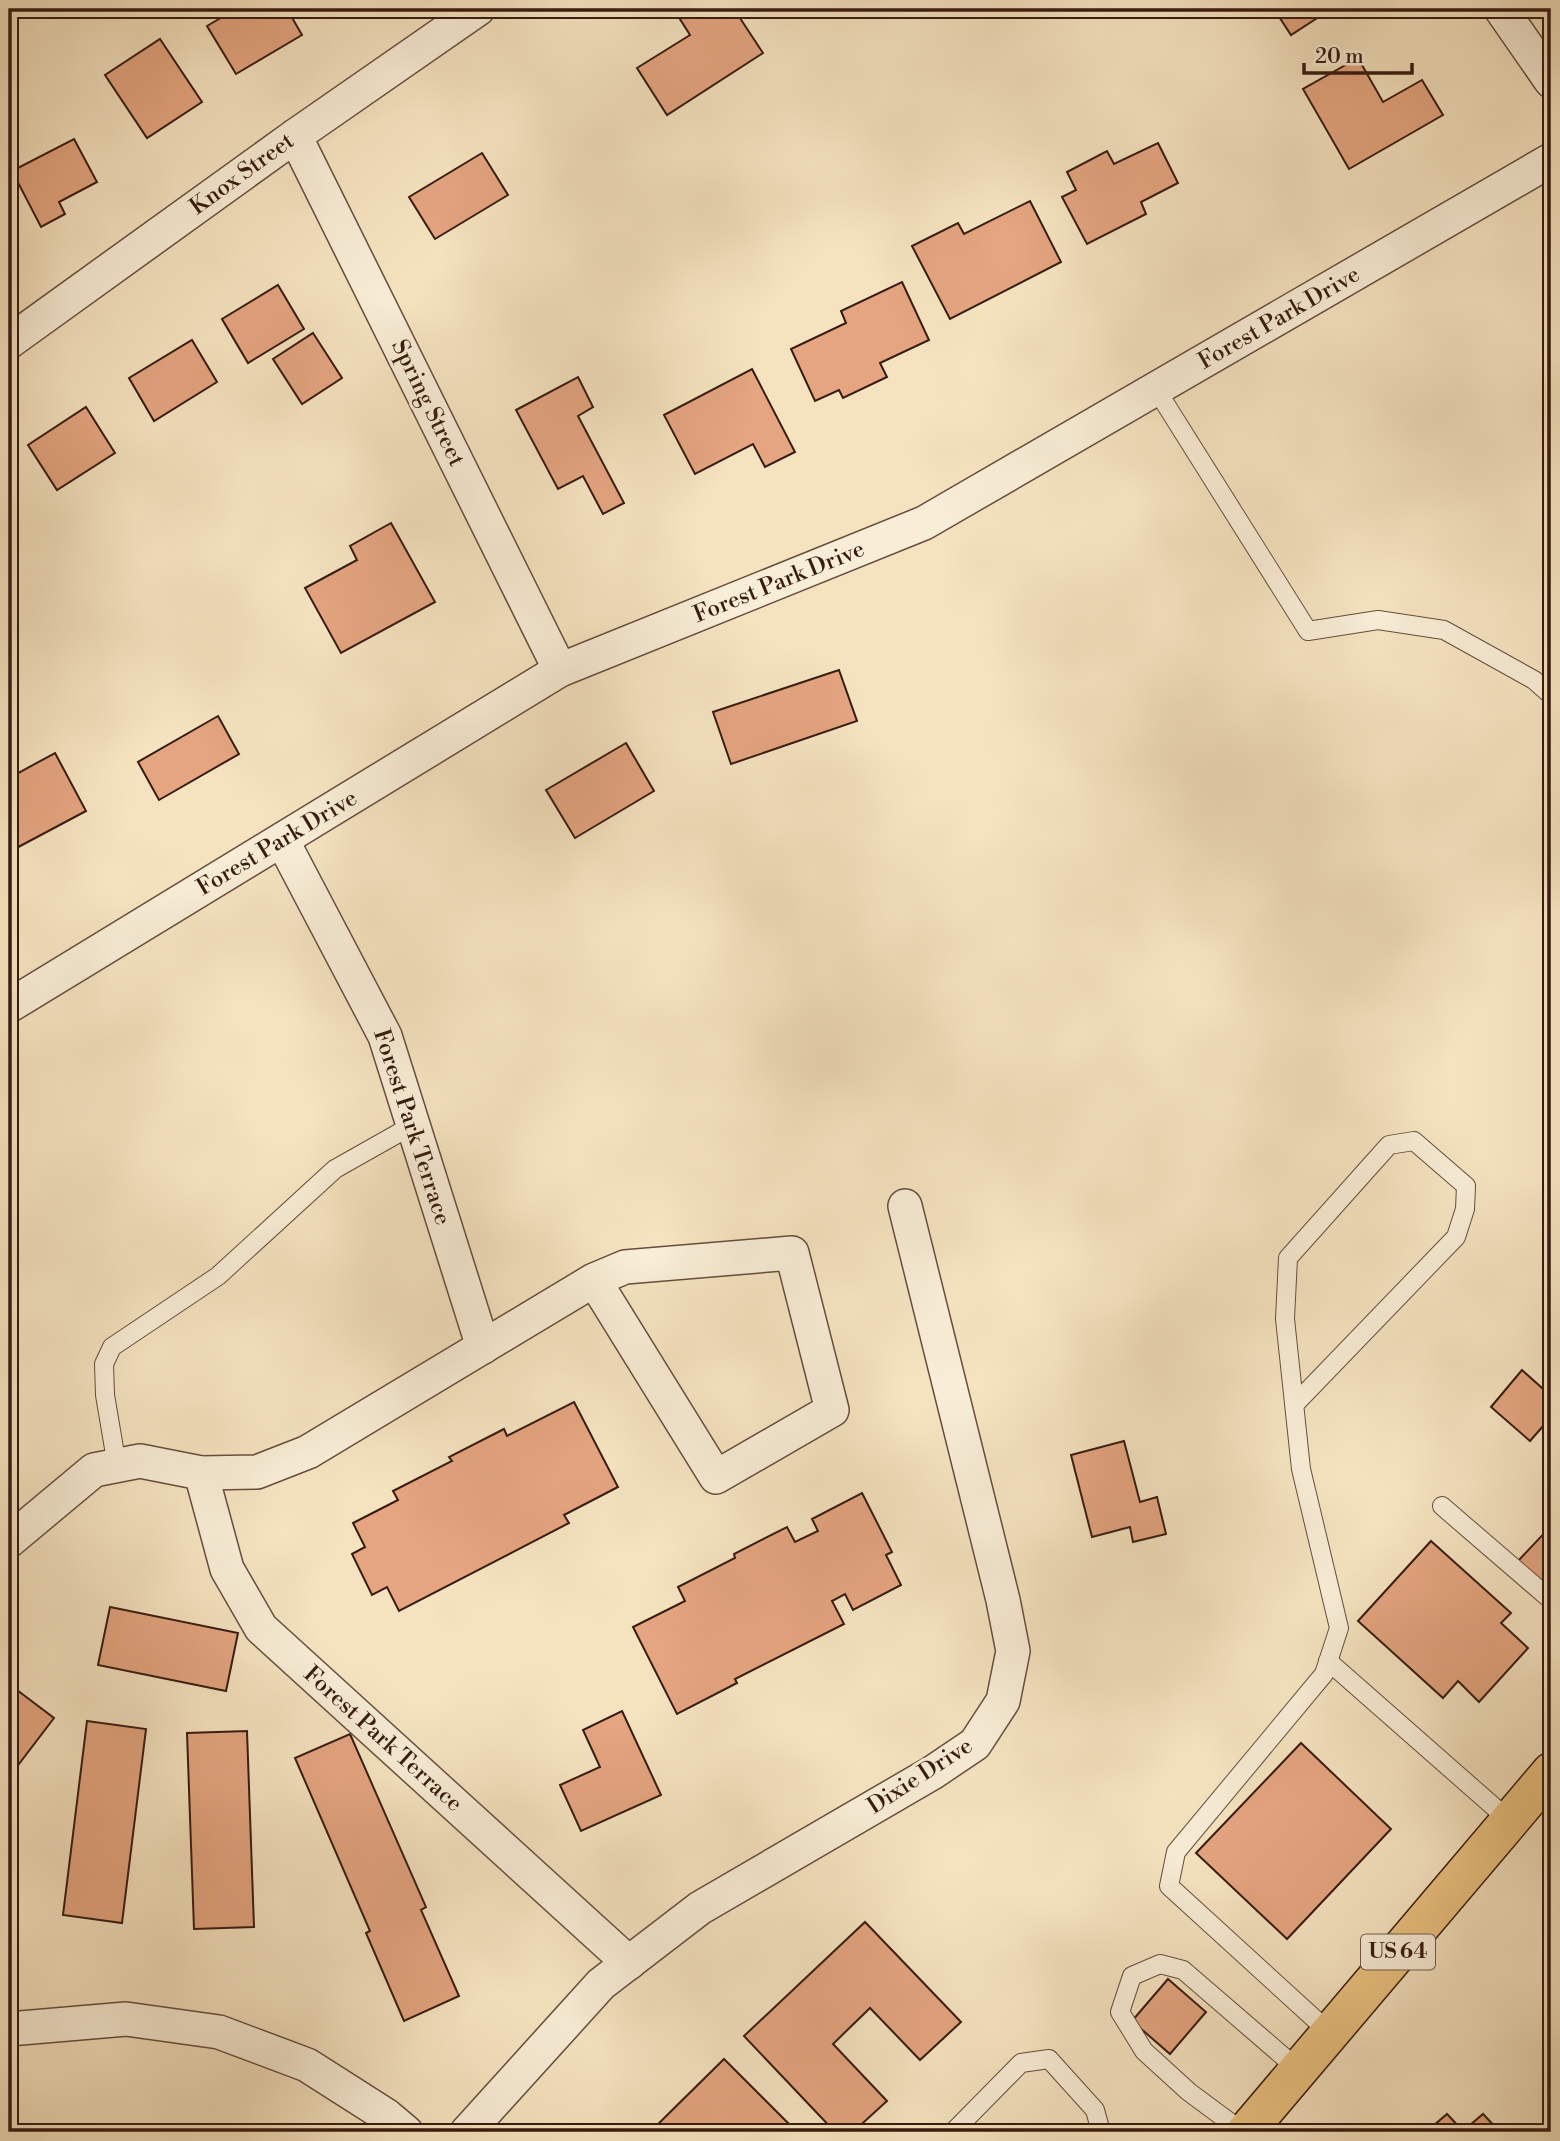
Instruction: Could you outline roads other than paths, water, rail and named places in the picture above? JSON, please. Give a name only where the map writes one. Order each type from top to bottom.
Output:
[{"type":"main road","name":"US 64","points":[[1244,2132],[1551,1772]]},
{"type":"street","name":"Knox Street","points":[[9,342],[295,136],[478,9]]},
{"type":"street","points":[[1501,9],[1551,81]]},
{"type":"street","name":"Spring Street","points":[[295,136],[560,670]]},
{"type":"street","name":"Forest Park Drive","points":[[9,1006],[560,670],[924,523],[1551,160]]},
{"type":"street","name":"Forest Park Terrace","points":[[282,840],[385,1036],[483,1347]]},
{"type":"street","name":"Dixie Drive","points":[[467,2132],[601,1984],[699,1908],[932,1773],[975,1744],[1003,1701],[1013,1651],[1003,1600],[905,1206]]},
{"type":"street","points":[[9,1541],[94,1471],[140,1461],[201,1474],[257,1472],[308,1452],[594,1280],[625,1267],[792,1253],[832,1410],[716,1476],[594,1280]]},
{"type":"street","name":"Forest Park Terrace","points":[[201,1474],[228,1569],[261,1628],[629,1962]]},
{"type":"street","points":[[9,2029],[126,2019],[219,2032],[307,2065],[387,2116],[406,2132]]},
{"type":"lane","points":[[1156,389],[1308,631],[1378,620],[1444,630],[1534,680],[1551,695]]},
{"type":"lane","points":[[117,1466],[104,1395],[104,1364],[112,1348],[218,1276],[335,1169],[413,1125]]},
{"type":"lane","points":[[1294,1405],[1456,1237],[1465,1209],[1466,1186],[1414,1141],[1389,1145],[1288,1258],[1285,1319],[1294,1405],[1301,1469],[1339,1628],[1324,1674],[1175,1852],[1169,1886],[1330,2033]]},
{"type":"lane","points":[[1442,1506],[1551,1600]]},
{"type":"lane","points":[[1328,1661],[1510,1821]]},
{"type":"lane","points":[[1244,2132],[1189,2092],[1144,2051],[1120,2012],[1132,1976],[1160,1964],[1183,1970],[1298,2070]]},
{"type":"lane","points":[[953,2132],[1021,2063],[1049,2059],[1095,2110],[1101,2132]]}]
